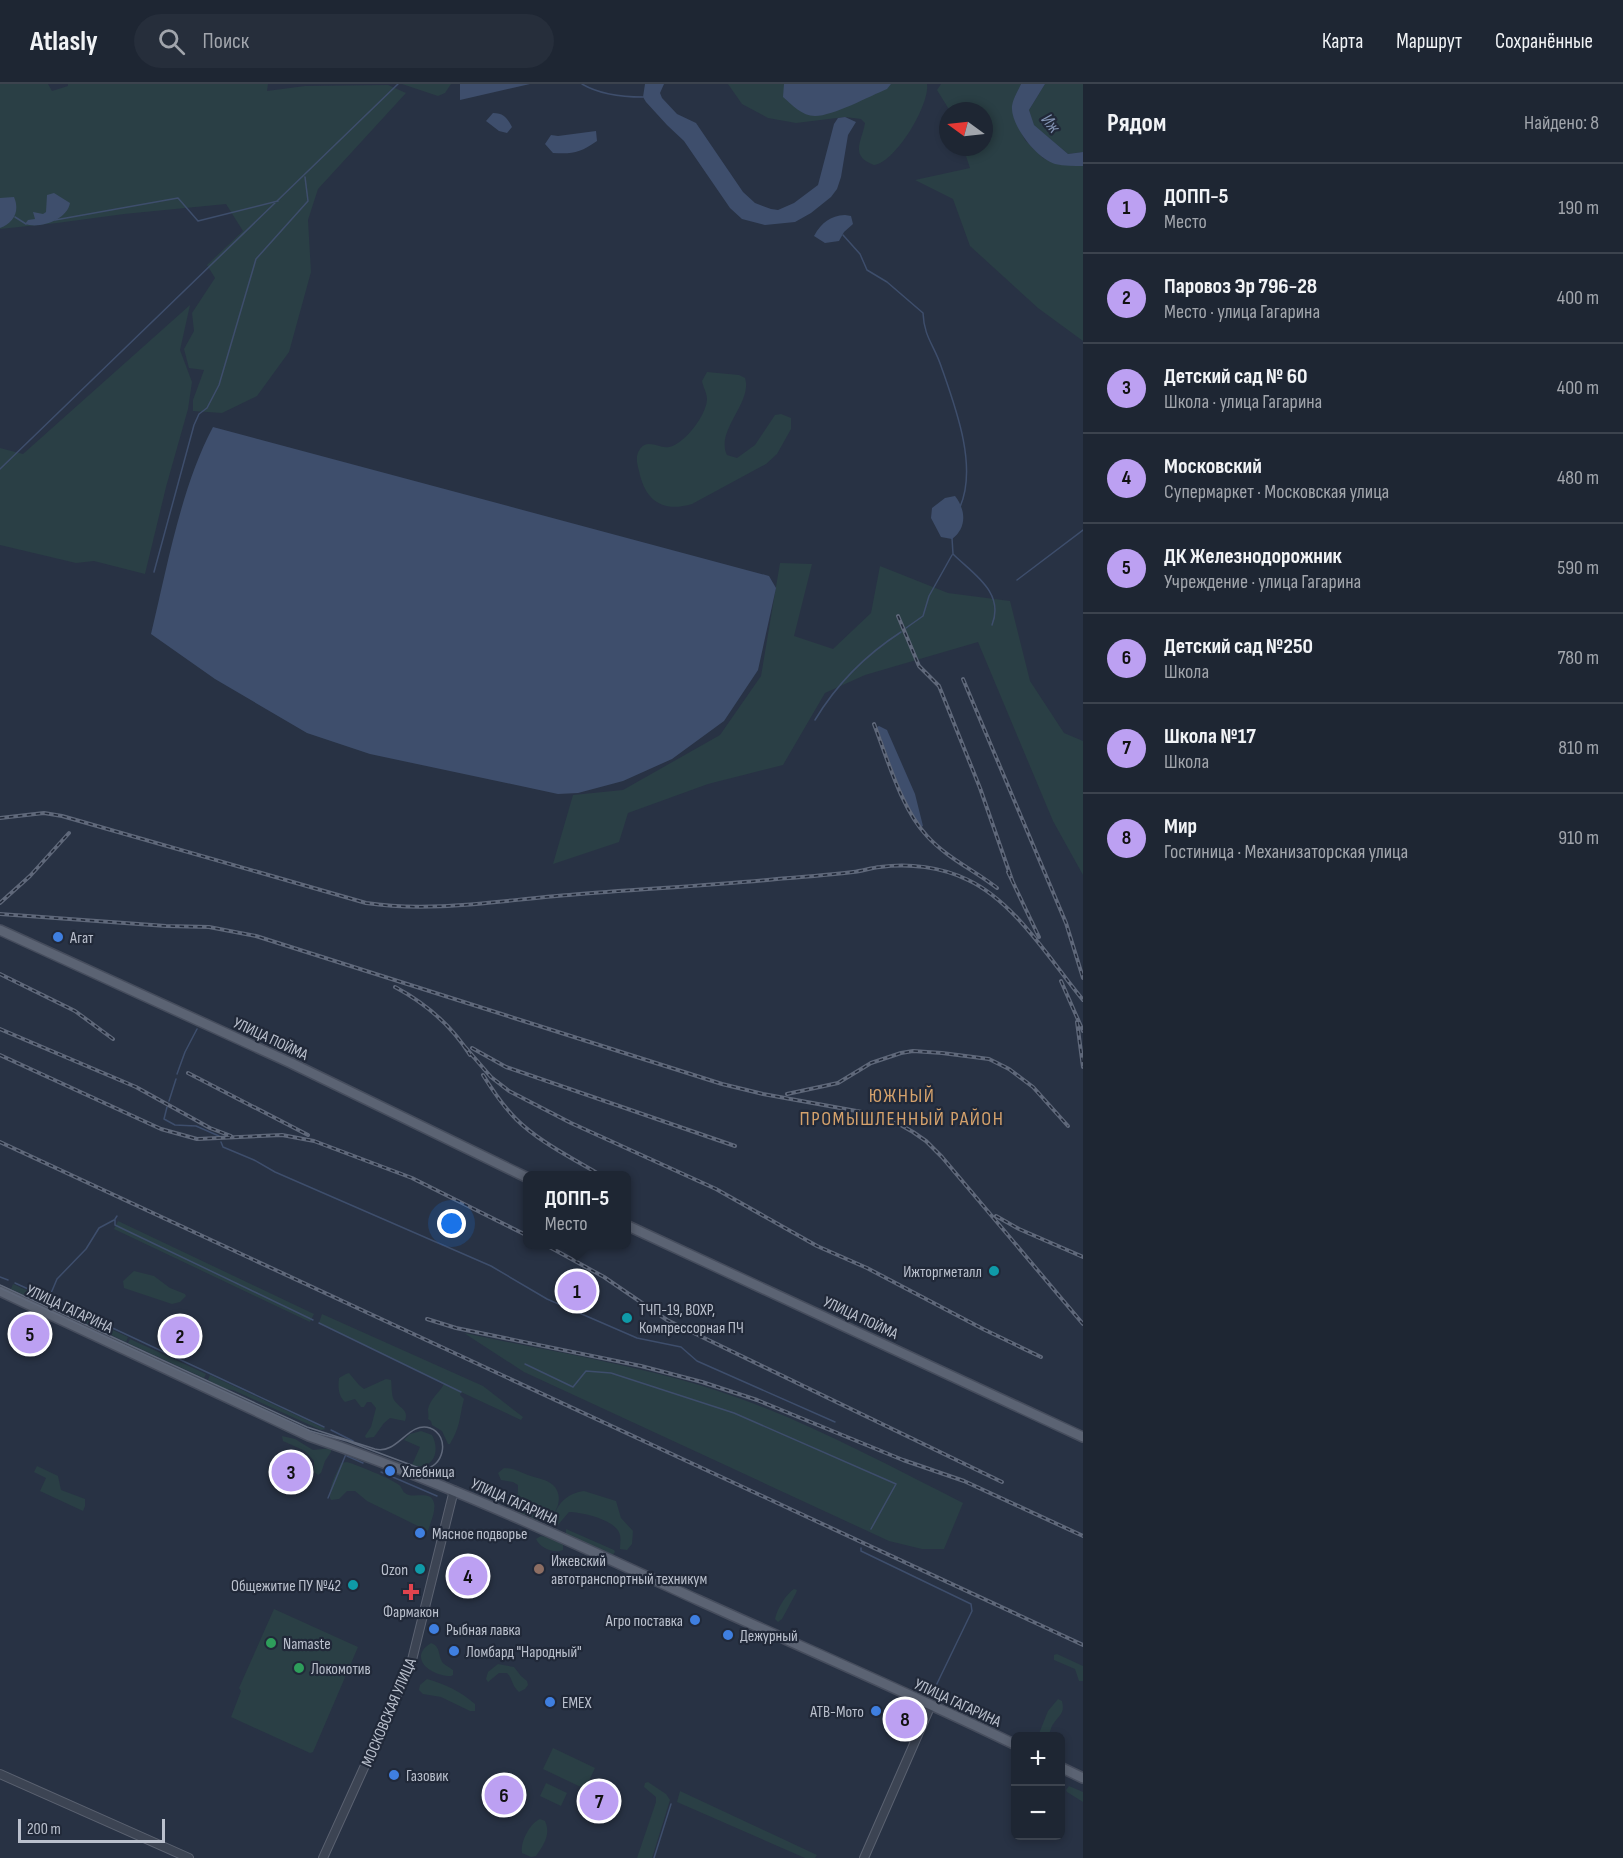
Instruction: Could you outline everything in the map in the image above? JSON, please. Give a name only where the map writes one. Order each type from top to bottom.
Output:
[{"type":"main road","name":"УЛИЦА ПОЙМА","points":[[0,930],[291,1063],[523,1176]]},
{"type":"main road","name":"УЛИЦА ПОЙМА","points":[[631,1227],[1083,1437]]},
{"type":"main road","name":"УЛИЦА ГАГАРИНА","points":[[0,1291],[309,1436],[454,1490],[931,1705],[1011,1744]]},
{"type":"main road","points":[[1065,1769],[1083,1778]]},
{"type":"street","name":"МОСКОВСКАЯ УЛИЦА","points":[[323,1858],[411,1664],[454,1490]]},
{"type":"street","points":[[864,1858],[931,1705]]},
{"type":"street","points":[[0,1774],[189,1858]]},
{"type":"green space","points":[[0,84],[48,84],[52,91],[68,86],[68,84],[268,84],[267,91],[305,86],[388,85],[406,93],[318,189],[308,220],[311,272],[289,352],[257,396],[222,413],[193,411],[193,400],[204,370],[189,368],[184,349],[194,331],[192,313],[215,278],[207,265],[243,231],[226,204],[0,229]]},
{"type":"green space","points":[[402,84],[451,84],[445,93],[438,96]]},
{"type":"green space","points":[[728,84],[927,84],[923,105],[910,132],[892,154],[874,165],[866,161],[859,153],[865,123],[861,119],[845,117],[796,123],[768,118],[742,104]]},
{"type":"green space","points":[[941,84],[1021,84],[1015,97],[1013,116],[1025,140],[1043,158],[1054,163],[1083,166],[1083,341],[1038,308],[970,246],[953,199],[915,180],[970,168],[966,156],[993,156],[993,102],[944,102],[937,90]]},
{"type":"green space","points":[[1045,84],[1083,84],[1083,152],[1068,154],[1033,125],[1029,110]]},
{"type":"green space","points":[[190,305],[180,350],[192,382],[188,409],[145,574],[94,561],[76,563],[0,545],[0,448],[23,454]]},
{"type":"green space","points":[[707,372],[739,375],[745,378],[744,397],[726,436],[727,455],[737,458],[755,445],[775,415],[781,414],[791,418],[791,429],[777,454],[766,464],[692,504],[672,507],[664,505],[650,497],[646,490],[638,468],[637,454],[646,444],[665,447],[675,445],[694,428],[706,405],[707,397],[702,381]]},
{"type":"green space","points":[[780,563],[812,564],[794,636],[833,649],[871,613],[880,566],[948,593],[1010,601],[1030,681],[1064,733],[1083,741],[1083,875],[1053,821],[978,642],[865,675],[825,693],[783,765],[708,784],[628,813],[619,842],[553,864],[573,795],[623,790],[720,735],[761,676]]},
{"type":"green space","points":[[118,1221],[314,1314],[310,1322],[114,1229]]},
{"type":"green space","points":[[134,1271],[154,1276],[186,1296],[180,1302],[172,1304],[124,1288],[123,1281]]},
{"type":"green space","points":[[13,1284],[82,1316],[80,1320],[11,1289]]},
{"type":"green space","points":[[322,1314],[483,1386],[523,1417],[521,1420],[461,1392],[460,1395],[464,1399],[459,1422],[454,1437],[448,1444],[442,1431],[432,1425],[428,1419],[429,1405],[444,1384],[319,1323]]},
{"type":"green space","points":[[86,1318],[128,1337],[126,1342],[84,1322]]},
{"type":"green space","points":[[464,1333],[605,1362],[710,1388],[828,1435],[963,1503],[944,1549],[922,1549],[889,1541],[524,1372]]},
{"type":"green space","points":[[130,1339],[206,1374],[204,1378],[128,1343]]},
{"type":"green space","points":[[349,1373],[364,1389],[386,1379],[391,1380],[393,1398],[405,1411],[405,1421],[390,1418],[374,1437],[366,1438],[376,1408],[371,1402],[361,1407],[355,1399],[345,1402],[341,1397],[339,1378]]},
{"type":"green space","points":[[210,1375],[326,1429],[321,1430],[233,1390],[225,1389],[208,1380]]},
{"type":"green space","points":[[421,1431],[432,1435],[435,1441],[435,1454],[430,1463],[412,1465],[420,1447],[404,1440],[410,1434]]},
{"type":"green space","points":[[282,1436],[295,1439],[313,1450],[331,1448],[321,1473],[318,1475],[314,1472],[314,1461],[305,1451],[283,1441]]},
{"type":"green space","points":[[347,1462],[395,1482],[408,1495],[425,1496],[432,1499],[434,1510],[428,1531],[367,1501],[355,1491],[347,1491],[339,1499],[331,1500],[333,1480],[341,1463]]},
{"type":"green space","points":[[37,1466],[58,1476],[61,1490],[85,1499],[83,1511],[40,1491],[46,1478],[34,1472]]},
{"type":"green space","points":[[504,1468],[545,1480],[553,1485],[558,1493],[559,1501],[551,1516],[535,1521],[525,1518],[515,1508],[518,1485],[501,1480],[498,1473]]},
{"type":"green space","points":[[584,1491],[616,1501],[621,1518],[633,1531],[632,1544],[627,1550],[620,1549],[620,1537],[613,1525],[598,1518],[569,1512],[555,1526],[555,1513],[562,1502]]},
{"type":"green space","points":[[566,1529],[615,1552],[612,1556],[570,1537],[566,1534]]},
{"type":"green space","points":[[541,1536],[554,1539],[563,1545],[563,1550],[552,1551],[544,1547],[536,1539]]},
{"type":"green space","points":[[794,1589],[797,1590],[796,1593],[782,1619],[778,1622],[775,1619],[780,1606]]},
{"type":"green space","name":"Локомотив","points":[[274,1609],[358,1647],[313,1752],[310,1753],[231,1717],[241,1691],[239,1688]]},
{"type":"green space","points":[[431,1643],[437,1647],[444,1664],[453,1670],[453,1675],[436,1673],[424,1665],[421,1654]]},
{"type":"green space","points":[[1057,1654],[1083,1666],[1083,1681],[1079,1681],[1075,1669],[1054,1660],[1054,1655]]},
{"type":"green space","points":[[498,1664],[514,1667],[527,1681],[528,1685],[525,1689],[519,1692],[507,1673],[499,1673],[488,1682],[486,1679],[488,1672]]},
{"type":"green space","points":[[427,1679],[464,1695],[475,1704],[475,1711],[470,1711],[441,1697],[423,1694],[419,1690],[420,1685]]},
{"type":"green space","points":[[1058,1699],[1062,1701],[1063,1708],[1050,1732],[1040,1732],[1048,1711]]},
{"type":"green space","points":[[553,1748],[595,1768],[585,1789],[543,1769]]},
{"type":"green space","points":[[648,1782],[666,1794],[670,1800],[652,1858],[637,1858],[656,1802],[656,1797],[644,1787]]},
{"type":"green space","points":[[546,1783],[567,1793],[561,1806],[540,1796]]},
{"type":"green space","points":[[1069,1786],[1083,1792],[1083,1802],[1067,1792]]},
{"type":"green space","points":[[680,1791],[817,1855],[815,1858],[805,1858],[677,1802]]},
{"type":"green space","points":[[540,1819],[545,1821],[547,1835],[536,1856],[531,1857],[522,1853],[524,1838],[529,1829]]},
{"type":"water","points":[[460,84],[530,84],[460,100]]},
{"type":"water","points":[[645,84],[664,84],[660,93],[662,98],[677,114],[696,123],[743,192],[755,203],[771,209],[778,210],[794,203],[818,185],[834,124],[838,118],[845,117],[856,122],[848,135],[837,189],[831,197],[811,213],[795,222],[765,225],[742,219],[730,208],[684,141],[646,102],[643,97]]},
{"type":"water","points":[[784,84],[891,84],[887,89],[831,113],[810,116],[794,107],[783,97]]},
{"type":"water","name":"Иж","points":[[1021,84],[1045,84],[1029,110],[1034,125],[1068,154],[1083,152],[1083,166],[1058,165],[1048,161],[1040,156],[1026,140],[1015,122],[1012,106]]},
{"type":"water","points":[[493,113],[503,115],[508,121],[512,127],[507,133],[499,131],[486,121]]},
{"type":"water","points":[[596,131],[597,141],[576,152],[553,153],[545,144],[551,135]]},
{"type":"water","points":[[54,193],[70,203],[64,214],[45,224],[25,224],[28,220],[35,219],[33,212],[43,214],[46,212],[47,195]]},
{"type":"water","points":[[14,197],[15,216],[0,228],[0,198]]},
{"type":"water","points":[[845,215],[851,216],[853,224],[844,232],[839,241],[825,243],[814,236],[827,221]]},
{"type":"water","points":[[213,427],[769,576],[776,588],[758,670],[724,721],[672,759],[623,781],[578,793],[558,794],[370,754],[307,733],[215,679],[151,634],[184,501],[192,475]]},
{"type":"water","points":[[955,496],[963,513],[960,530],[952,539],[941,537],[931,518],[932,508],[945,498]]},
{"type":"water","points":[[877,727],[887,730],[915,794],[923,826],[921,827],[901,791]]},
{"type":"waterway","points":[[0,469],[398,84]]},
{"type":"waterway","points":[[582,84],[612,94],[643,97]]},
{"type":"waterway","points":[[154,572],[194,425],[199,414],[207,408],[219,385],[256,259],[308,201],[305,177]]},
{"type":"waterway","points":[[55,220],[178,198],[198,221],[278,201]]},
{"type":"waterway","points":[[15,217],[26,224]]},
{"type":"waterway","points":[[843,235],[860,254],[867,270],[887,282],[923,313],[925,328],[947,382],[963,436],[967,473],[960,507]]},
{"type":"waterway","points":[[1017,580],[1083,530]]},
{"type":"waterway","points":[[952,538],[953,554],[978,577],[991,593],[995,613],[992,625]]},
{"type":"waterway","points":[[906,628],[923,616],[929,596],[952,555]]},
{"type":"waterway","points":[[815,720],[853,671],[901,632]]},
{"type":"waterway","points":[[177,1074],[197,1029]]},
{"type":"waterway","points":[[169,1101],[176,1079]]},
{"type":"waterway","points":[[167,1107],[164,1119],[175,1125],[196,1126],[219,1136]]},
{"type":"waterway","points":[[221,1142],[223,1147],[275,1172],[491,1266],[547,1299],[637,1338],[681,1347],[697,1361],[835,1422]]},
{"type":"waterway","points":[[117,1216],[115,1225],[313,1320]]},
{"type":"waterway","points":[[49,1298],[57,1279],[86,1249],[99,1228],[114,1220]]},
{"type":"waterway","points":[[0,1277],[8,1280]]},
{"type":"waterway","points":[[15,1283],[81,1313]]},
{"type":"waterway","points":[[89,1317],[324,1427]]},
{"type":"waterway","points":[[319,1323],[461,1392]]},
{"type":"waterway","points":[[525,1364],[573,1387],[586,1371],[611,1373],[734,1413],[896,1484],[871,1529]]},
{"type":"waterway","points":[[331,1430],[353,1441]]},
{"type":"waterway","points":[[328,1498],[346,1454]]},
{"type":"waterway","points":[[347,1456],[363,1463]]},
{"type":"waterway","points":[[381,1472],[437,1496]]},
{"type":"waterway","points":[[861,1548],[861,1551],[971,1604],[972,1611],[932,1694]]},
{"type":"waterway","points":[[654,1858],[671,1804]]},
{"type":"tram line","points":[[0,1285],[307,1427],[383,1450],[397,1443],[415,1429],[430,1428],[441,1438],[440,1458],[430,1468],[422,1469],[347,1441],[310,1431],[0,1288]]},
{"type":"railway","points":[[898,616],[919,666],[939,686],[980,788],[1012,880]]},
{"type":"railway","points":[[963,679],[1066,923],[1083,978]]},
{"type":"railway","points":[[874,724],[902,798],[918,825],[943,851],[997,888]]},
{"type":"railway","points":[[0,818],[44,813],[62,816],[366,903],[391,906],[468,905],[825,875],[877,867],[925,867],[968,880],[1001,902],[1031,933],[1083,1000]]},
{"type":"railway","points":[[0,903],[30,876],[69,833]]},
{"type":"railway","points":[[1008,872],[1039,937]]},
{"type":"railway","points":[[0,914],[209,927],[256,936],[722,1084],[763,1094],[873,1114],[899,1124],[926,1141],[1083,1324]]},
{"type":"railway","points":[[0,974],[75,1011],[113,1039]]},
{"type":"railway","points":[[1061,981],[1083,1031]]},
{"type":"railway","points":[[395,987],[417,1000],[437,1016],[455,1034],[470,1055]]},
{"type":"railway","points":[[1077,1022],[1083,1067]]},
{"type":"railway","points":[[0,1029],[136,1087],[210,1128],[231,1136]]},
{"type":"railway","points":[[465,1047],[491,1077],[509,1091],[571,1123],[716,1189],[817,1246],[867,1268],[1041,1357]]},
{"type":"railway","points":[[472,1048],[506,1067],[735,1146]]},
{"type":"railway","points":[[787,1094],[838,1083],[871,1063],[901,1053],[913,1051],[942,1053],[989,1059],[1009,1069],[1033,1087],[1068,1126]]},
{"type":"railway","points":[[0,1055],[161,1129],[197,1139],[282,1135],[314,1141],[412,1178],[523,1234]]},
{"type":"railway","points":[[188,1073],[308,1135]]},
{"type":"railway","points":[[483,1075],[502,1104],[525,1127],[557,1150],[593,1171]]},
{"type":"railway","points":[[0,1142],[1083,1645]]},
{"type":"railway","points":[[996,1216],[1019,1229],[1083,1257]]},
{"type":"railway","points":[[553,1249],[604,1277],[667,1320],[1002,1482]]},
{"type":"railway","points":[[427,1319],[456,1328],[641,1366],[702,1382],[757,1400],[903,1460],[964,1481],[1083,1536]]},
{"type":"place","name":"Агат","points":[[58,937]]},
{"type":"place","name":"Ижторгметалл","points":[[994,1271]]},
{"type":"place","name":"ДОПП-5","points":[[577,1291]]},
{"type":"place","name":"ТЧП-19, ВОХР, Компрессорная ПЧ","points":[[627,1318]]},
{"type":"place","name":"ДК Железнодорожник","points":[[30,1334]]},
{"type":"place","name":"Паровоз Эр 796-28","points":[[180,1336]]},
{"type":"place","name":"Хлебница","points":[[390,1471]]},
{"type":"place","name":"Детский сад № 60","points":[[291,1472]]},
{"type":"place","name":"Мясное подворье","points":[[420,1533]]},
{"type":"place","name":"Ozon","points":[[420,1569]]},
{"type":"place","name":"Ижевский автотранспортный техникум","points":[[539,1569]]},
{"type":"place","name":"Московский","points":[[468,1576]]},
{"type":"place","name":"Общежитие ПУ №42","points":[[353,1585]]},
{"type":"place","name":"Фармакон","points":[[411,1592]]},
{"type":"place","name":"Агро поставка","points":[[695,1620]]},
{"type":"place","name":"Рыбная лавка","points":[[434,1629]]},
{"type":"place","name":"Дежурный","points":[[728,1635]]},
{"type":"place","name":"Namaste","points":[[271,1643]]},
{"type":"place","name":"Ломбард \"Народный\"","points":[[454,1651]]},
{"type":"place","name":"Локомотив","points":[[299,1668]]},
{"type":"place","name":"EMEX","points":[[550,1702]]},
{"type":"place","name":"АТВ-Мото","points":[[876,1711]]},
{"type":"place","name":"Мир","points":[[905,1719]]},
{"type":"place","name":"Газовик","points":[[394,1775]]},
{"type":"place","name":"Детский сад №250","points":[[504,1795]]},
{"type":"place","name":"Школа №17","points":[[599,1801]]},
{"type":"district","name":"ЮЖНЫЙ ПРОМЫШЛЕННЫЙ РАЙОН","points":[[902,1106]]}]
